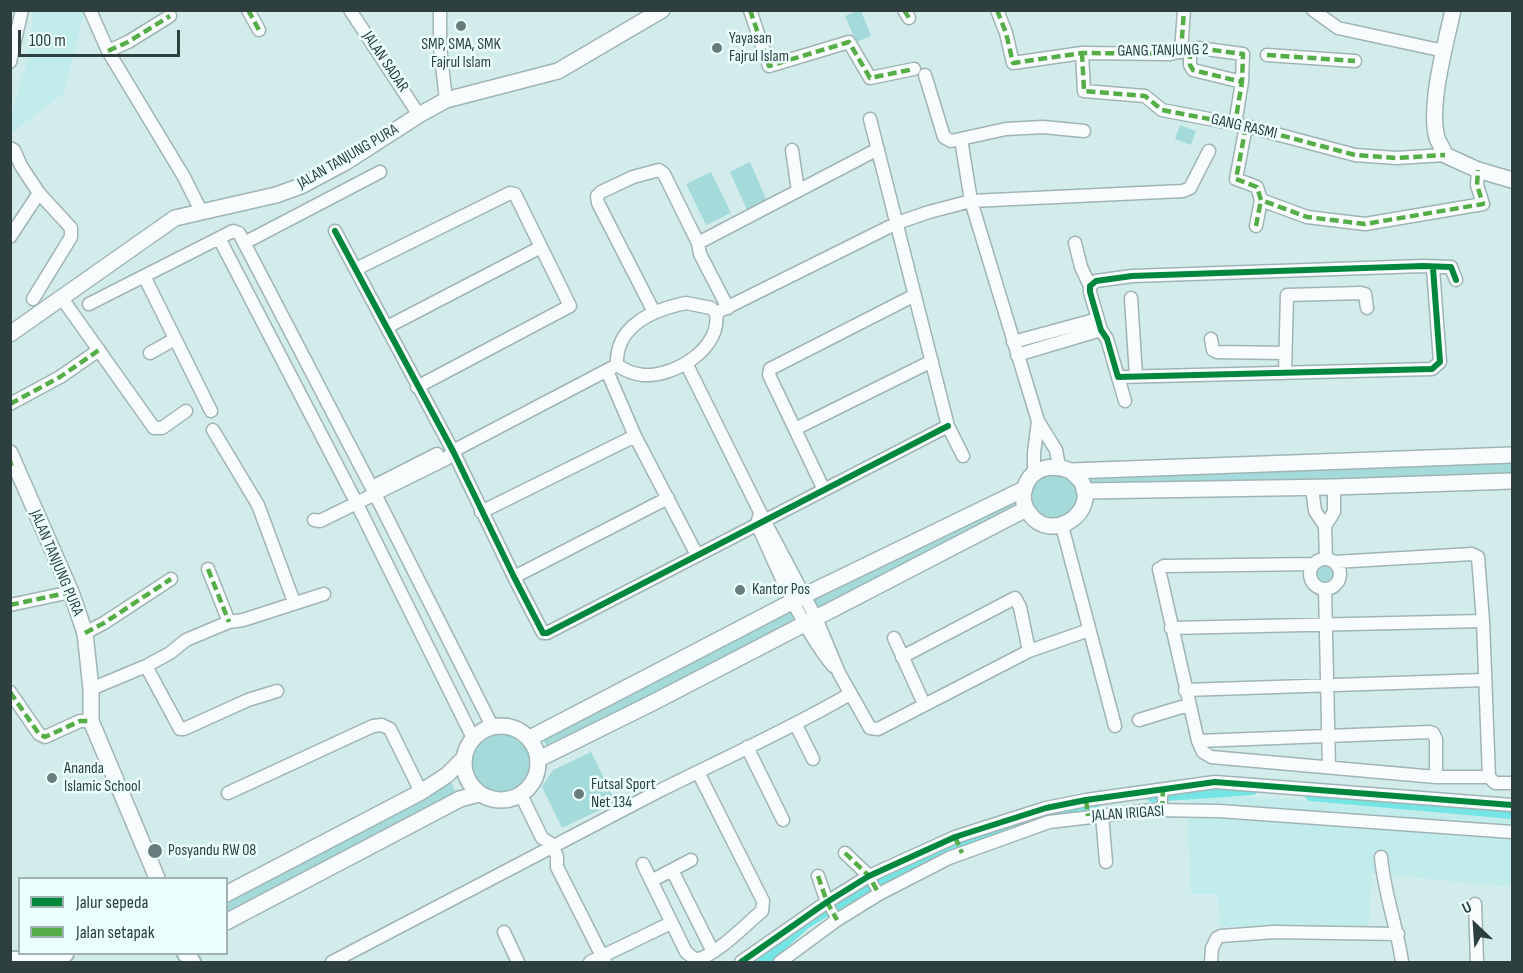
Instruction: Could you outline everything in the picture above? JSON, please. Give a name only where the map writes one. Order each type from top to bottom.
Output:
[{"type":"main road","points":[[10,960],[59,955]]},
{"type":"street","points":[[10,62],[22,10]]},
{"type":"street","points":[[90,10],[108,51],[184,177],[201,211]]},
{"type":"street","points":[[248,10],[259,30]]},
{"type":"street","name":"JALAN SADAR","points":[[350,10],[419,115]]},
{"type":"street","points":[[440,10],[440,47],[446,100]]},
{"type":"street","name":"JALAN TANJUNG PURA","points":[[10,334],[175,218],[276,195],[301,186],[346,162],[446,100],[558,71],[662,10]]},
{"type":"street","points":[[750,10],[769,66],[849,42],[870,78],[920,72],[944,137],[951,141],[1006,129],[1043,127],[1084,130]]},
{"type":"street","name":"GANG TANJUNG 2","points":[[997,10],[1006,33],[1013,63],[1082,53],[1170,54],[1198,48],[1243,54],[1242,82]]},
{"type":"street","points":[[1184,10],[1186,51],[1193,70],[1242,82],[1236,179],[1257,186],[1261,200],[1256,226]]},
{"type":"street","points":[[1313,10],[1338,28],[1444,51]]},
{"type":"street","points":[[1453,10],[1435,107],[1437,136],[1445,155],[1478,170],[1512,180]]},
{"type":"street","points":[[108,51],[128,42],[170,16]]},
{"type":"street","name":"GANG RASMI","points":[[1082,53],[1084,90],[1145,96],[1162,110],[1241,125],[1354,155],[1396,158],[1445,155]]},
{"type":"street","points":[[1267,55],[1355,61]]},
{"type":"street","points":[[870,119],[948,426],[963,456]]},
{"type":"street","points":[[961,139],[971,201],[1038,421],[1065,469],[1081,482],[1084,491],[1083,505],[1072,521],[1062,526],[1041,524],[1032,518],[1026,509],[1023,497],[1028,480],[1034,473],[1045,467],[1065,469],[1512,455]]},
{"type":"street","points":[[10,148],[14,150],[16,163],[39,193],[71,228],[72,233],[33,299]]},
{"type":"street","points":[[698,243],[878,149]]},
{"type":"street","points":[[792,150],[798,191]]},
{"type":"street","points":[[697,555],[635,436],[612,368],[624,334],[654,312],[686,303],[722,311],[897,223],[971,201],[1183,191],[1190,188],[1209,151]]},
{"type":"street","points":[[1261,200],[1307,217],[1365,224],[1483,204],[1477,184],[1478,170]]},
{"type":"street","points":[[355,500],[442,452],[453,451],[612,368],[643,375],[661,373],[686,363],[711,339],[717,329],[722,311],[698,243],[662,171],[633,177],[597,196],[598,204],[654,312]]},
{"type":"street","points":[[244,243],[380,172]]},
{"type":"street","points":[[10,237],[39,193]]},
{"type":"street","points":[[356,269],[510,193],[515,194],[569,303],[568,309],[417,387]]},
{"type":"street","points":[[89,303],[236,231],[373,491],[492,726]]},
{"type":"street","points":[[335,231],[453,451],[541,632],[547,633],[697,555],[761,518],[824,490],[948,426]]},
{"type":"street","points":[[219,238],[355,500],[473,738]]},
{"type":"street","points":[[1075,243],[1125,401]]},
{"type":"street","points":[[387,327],[541,247]]},
{"type":"street","points":[[1090,286],[1096,281],[1132,276],[1423,266],[1433,268],[1450,262],[1456,280]]},
{"type":"street","points":[[1118,377],[1432,369],[1440,362],[1433,268]]},
{"type":"street","points":[[144,276],[212,411]]},
{"type":"street","points":[[1285,373],[1287,292],[1361,293],[1365,294],[1367,308]]},
{"type":"street","points":[[824,490],[769,375],[770,369],[915,295]]},
{"type":"street","points":[[61,297],[154,428],[162,428],[186,411]]},
{"type":"street","points":[[1131,298],[1136,376]]},
{"type":"street","points":[[1013,342],[1099,324]]},
{"type":"street","points":[[1017,355],[1099,324]]},
{"type":"street","points":[[150,353],[176,339]]},
{"type":"street","points":[[1211,339],[1211,346],[1217,352],[1284,353]]},
{"type":"street","points":[[10,404],[60,376],[99,350]]},
{"type":"street","points":[[795,429],[932,361]]},
{"type":"street","points":[[686,363],[811,621],[870,728],[874,729],[1029,651],[1089,630]]},
{"type":"street","points":[[1034,473],[1038,421]]},
{"type":"street","points":[[213,430],[258,505],[294,602]]},
{"type":"street","points":[[481,512],[635,436]]},
{"type":"street","name":"JALAN TANJUNG PURA","points":[[11,460],[70,592],[85,633],[91,689],[91,721],[156,877]]},
{"type":"street","points":[[1084,491],[1334,488],[1512,481]]},
{"type":"street","points":[[1312,488],[1315,510],[1325,526]]},
{"type":"street","points":[[1324,562],[1325,526],[1334,512],[1334,488]]},
{"type":"street","points":[[530,738],[800,598],[1024,489]]},
{"type":"street","points":[[514,578],[669,498]]},
{"type":"street","points":[[539,759],[1026,509]]},
{"type":"street","points":[[1062,526],[1114,726]]},
{"type":"street","points":[[1489,777],[1483,621],[1479,561],[1475,555],[1160,567],[1159,572],[1188,705],[1198,741],[1203,752],[1211,757],[1436,777],[1489,777],[1496,783],[1512,783]]},
{"type":"street","points":[[1324,562],[1339,570],[1339,578],[1333,586],[1325,589],[1316,586],[1311,581],[1310,570],[1324,562]]},
{"type":"street","points":[[208,569],[229,622]]},
{"type":"street","points":[[85,633],[171,579]]},
{"type":"street","points":[[1325,589],[1329,768]]},
{"type":"street","points":[[10,605],[70,592]]},
{"type":"street","points":[[91,689],[146,666],[170,653],[186,640],[229,622],[243,621],[294,602],[324,594]]},
{"type":"street","points":[[902,657],[1015,598],[1020,607],[1029,651]]},
{"type":"street","points":[[1171,628],[1483,621]]},
{"type":"street","points":[[894,638],[924,704]]},
{"type":"street","points":[[146,666],[180,729],[248,700],[277,691]]},
{"type":"street","points":[[1185,690],[1485,680]]},
{"type":"street","points":[[10,692],[39,734],[45,737],[80,721],[91,721]]},
{"type":"street","points":[[332,963],[541,851],[747,747],[796,725],[850,694]]},
{"type":"street","points":[[1139,720],[1188,705]]},
{"type":"street","points":[[228,793],[374,726],[382,725],[390,729],[421,792]]},
{"type":"street","points":[[796,725],[813,759]]},
{"type":"street","points":[[492,726],[512,726],[530,738],[537,749],[539,759],[536,777],[531,786],[521,795],[511,799],[496,800],[479,794],[464,772],[464,758],[473,738],[492,726]]},
{"type":"street","points":[[1198,741],[1433,732],[1436,739],[1436,777]]},
{"type":"street","points":[[747,747],[783,820]]},
{"type":"street","points":[[228,893],[421,792],[447,775],[464,758]]},
{"type":"street","points":[[643,864],[671,923],[690,957],[696,960],[713,952],[762,911],[763,901],[698,772]]},
{"type":"street","points":[[1087,808],[1163,799],[1215,782],[1512,805]]},
{"type":"street","points":[[228,921],[460,799],[479,794]]},
{"type":"street","points":[[521,795],[542,838],[541,851],[556,867],[604,960]]},
{"type":"street","name":"JALAN IRIGASI","points":[[780,963],[832,911],[874,885],[949,858],[958,845],[1029,821],[1049,822],[1087,808],[1102,815],[1163,799],[1219,811],[1512,832]]},
{"type":"street","points":[[1102,815],[1105,856]]},
{"type":"street","points":[[542,838],[553,845],[557,857],[556,867]]},
{"type":"street","points":[[741,963],[874,885],[958,845]]},
{"type":"street","points":[[845,853],[874,885]]},
{"type":"street","points":[[1381,857],[1383,882],[1398,934],[1402,963]]},
{"type":"street","points":[[651,881],[691,860]]},
{"type":"street","points":[[672,870],[713,952]]},
{"type":"street","points":[[818,876],[832,911]]},
{"type":"street","points":[[249,882],[261,904]]},
{"type":"street","points":[[1475,904],[1477,963]]},
{"type":"street","points":[[590,963],[604,960],[671,923]]},
{"type":"street","points":[[504,932],[513,961]]},
{"type":"street","points":[[1211,963],[1212,948],[1217,938],[1221,936],[1274,932],[1398,934]]},
{"type":"shaded area","points":[[34,11],[85,11],[64,93],[11,134],[11,117],[27,62]]},
{"type":"shaded area","points":[[861,11],[871,36],[856,42],[845,16]]},
{"type":"shaded area","points":[[1180,125],[1196,131],[1191,145],[1175,139]]},
{"type":"shaded area","points":[[750,162],[767,201],[747,210],[730,172]]},
{"type":"shaded area","points":[[711,172],[731,213],[706,225],[686,184]]},
{"type":"shaded area","points":[[1512,456],[1512,481],[1084,491],[1062,526],[1026,510],[816,618],[805,595],[996,502],[1034,473]]},
{"type":"shaded area","points":[[1324,561],[1334,565],[1338,575],[1334,585],[1324,589],[1314,585],[1310,575],[1314,565]]},
{"type":"shaded area","points":[[790,611],[795,617],[791,621],[795,629],[550,753],[540,733]]},
{"type":"shaded area","points":[[494,726],[508,726],[522,732],[532,742],[538,756],[536,777],[522,794],[508,800],[494,800],[480,794],[470,784],[464,770],[464,756],[470,742],[480,732]]},
{"type":"shaded area","name":"Futsal Sport Net 134","points":[[591,752],[616,802],[562,828],[542,787],[553,770]]},
{"type":"shaded area","points":[[447,775],[460,799],[228,921],[228,893]]},
{"type":"shaded area","points":[[1186,793],[1398,806],[1512,819],[1512,887],[1372,873],[1369,928],[1220,926],[1217,894],[1191,894]]},
{"type":"waterway","points":[[1152,796],[1252,789]]},
{"type":"waterway","points":[[1311,795],[1512,813]]},
{"type":"waterway","points":[[762,962],[805,923],[879,879],[1013,825],[1094,804]]},
{"type":"marked path","points":[[248,10],[259,30]]},
{"type":"marked path","points":[[750,10],[769,66],[849,42],[870,78],[914,69]]},
{"type":"marked path","points":[[904,10],[909,18]]},
{"type":"marked path","points":[[997,10],[1006,33],[1013,63],[1082,53],[1170,54],[1198,48],[1243,54],[1242,82]]},
{"type":"marked path","points":[[1181,52],[1184,10]]},
{"type":"marked path","points":[[108,51],[128,42],[170,16]]},
{"type":"marked path","points":[[1190,50],[1190,65],[1193,70],[1242,82],[1235,124]]},
{"type":"marked path","points":[[1082,53],[1084,91],[1145,96],[1162,110],[1246,126],[1355,155],[1396,158],[1445,155]]},
{"type":"marked path","points":[[1267,55],[1355,61]]},
{"type":"marked path","points":[[1246,126],[1236,179],[1257,187],[1261,200],[1307,217],[1365,224],[1483,204],[1477,185],[1478,170]]},
{"type":"marked path","points":[[1256,226],[1261,200]]},
{"type":"marked path","points":[[10,404],[60,377],[99,350]]},
{"type":"marked path","points":[[208,569],[229,622]]},
{"type":"marked path","points":[[85,633],[171,579]]},
{"type":"marked path","points":[[10,605],[71,592]]},
{"type":"marked path","points":[[10,692],[39,734],[45,737],[80,721],[91,721]]},
{"type":"marked path","points":[[1162,810],[1163,789]]},
{"type":"marked path","points":[[1086,800],[1088,816]]},
{"type":"marked path","points":[[955,837],[962,853]]},
{"type":"marked path","points":[[845,853],[869,876],[879,894]]},
{"type":"marked path","points":[[818,876],[827,902],[837,920]]},
{"type":"cycle path","points":[[335,231],[453,451],[543,633],[547,633],[948,426]]},
{"type":"cycle path","points":[[1433,268],[1440,362],[1432,369],[1118,377],[1090,292],[1090,286],[1096,281],[1132,276],[1423,266],[1451,267],[1456,280]]},
{"type":"cycle path","points":[[741,962],[827,902],[869,876],[955,837],[1046,808],[1086,800],[1215,782],[1512,805]]},
{"type":"place","name":"SMP, SMA, SMK Fajrul Islam","points":[[461,26]]},
{"type":"place","name":"Yayasan Fajrul Islam","points":[[717,48]]},
{"type":"place","name":"Kantor Pos","points":[[740,590]]},
{"type":"place","name":"Ananda Islamic School","points":[[52,778]]},
{"type":"place","name":"Futsal Sport Net 134","points":[[579,794]]},
{"type":"place","name":"Posyandu RW 08","points":[[155,851]]}]
